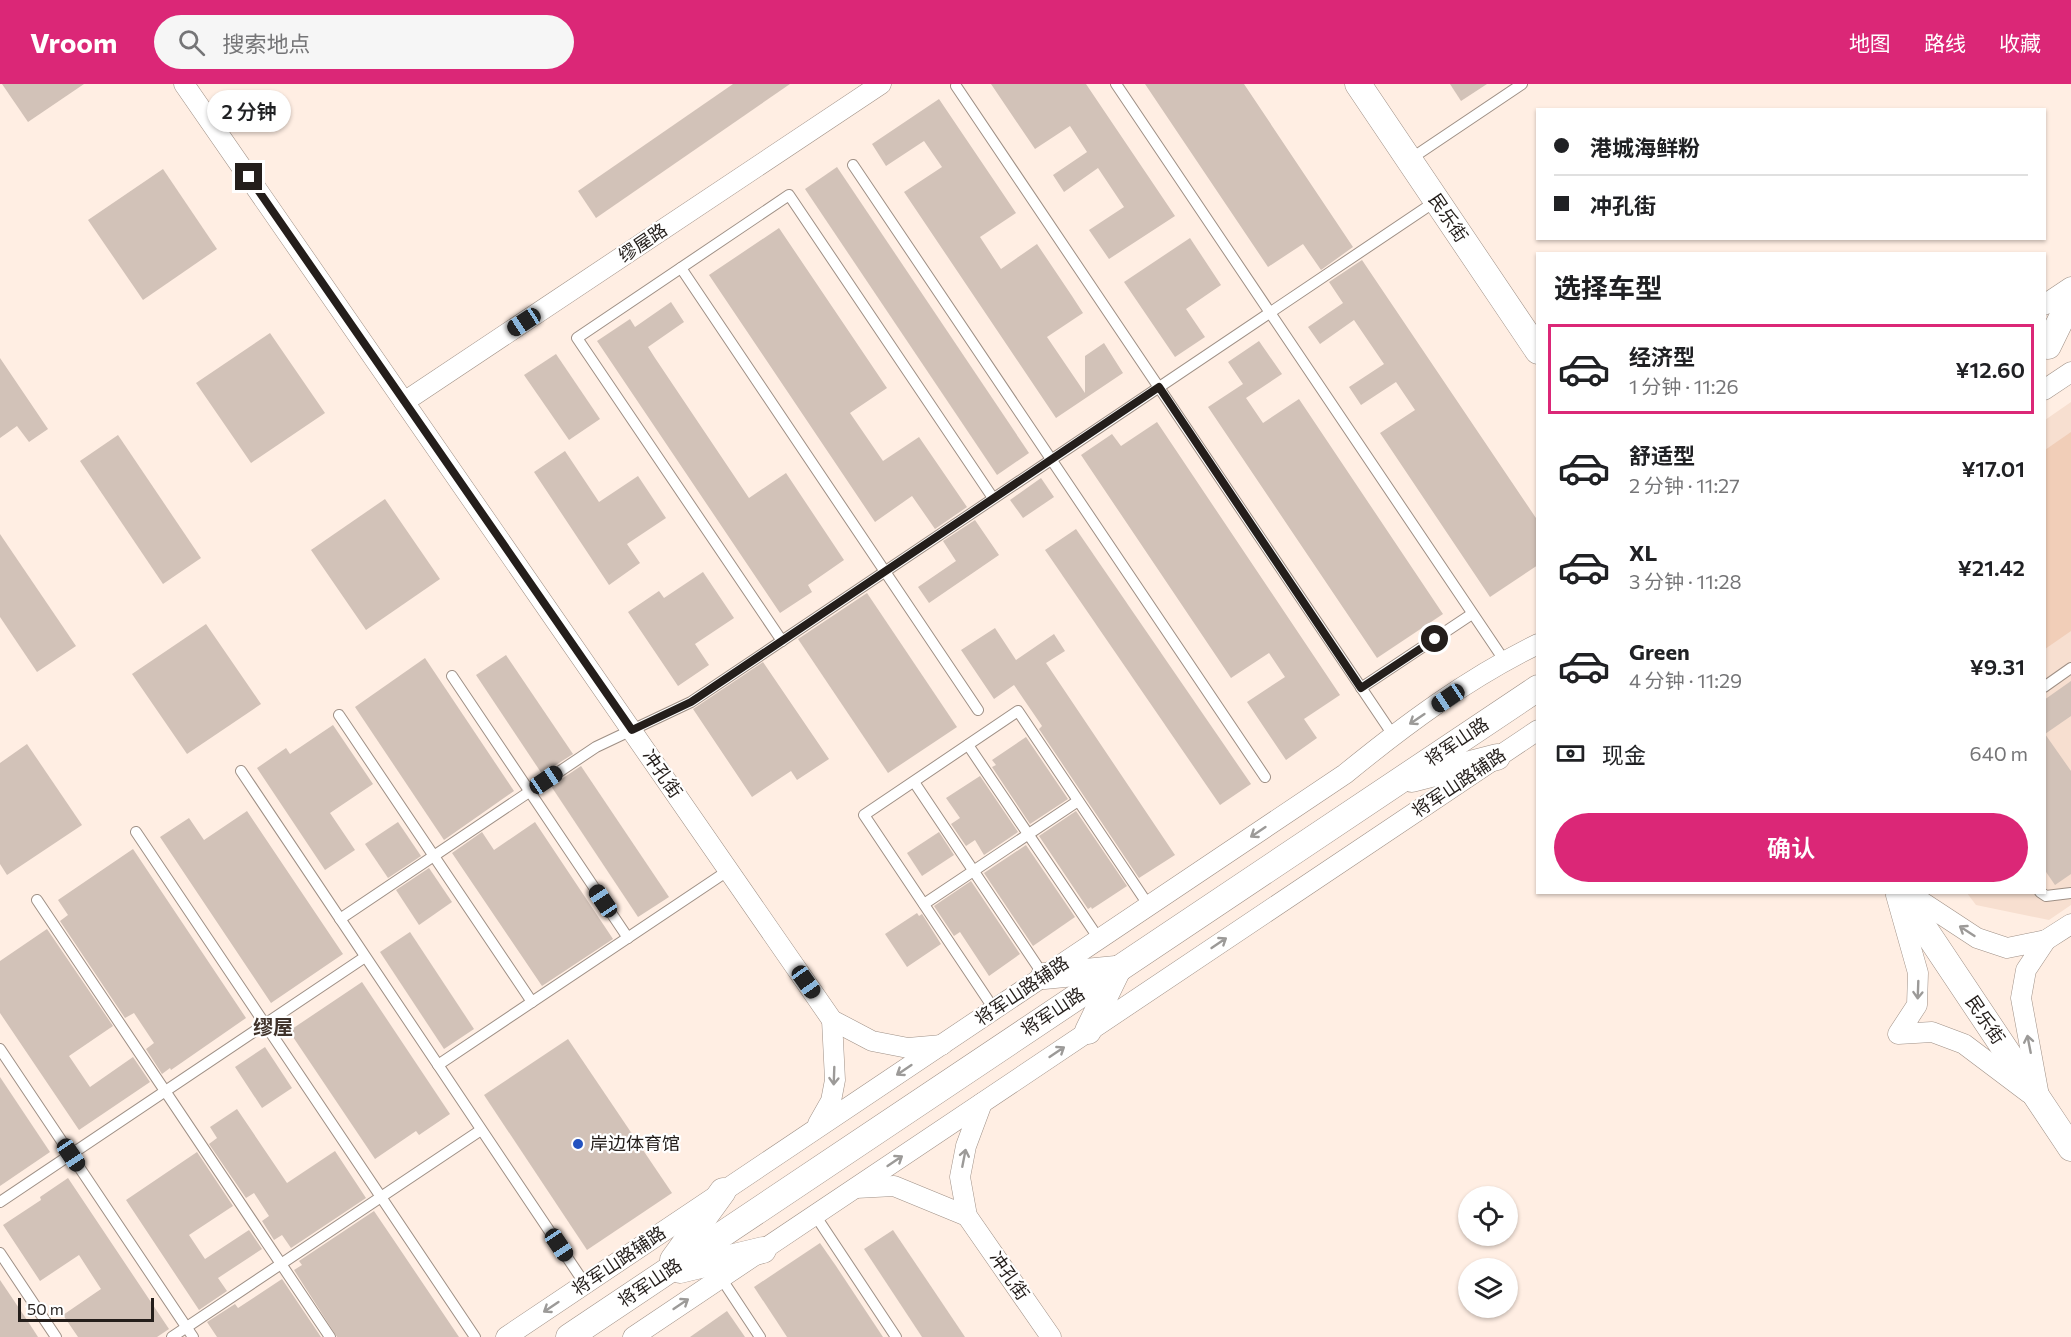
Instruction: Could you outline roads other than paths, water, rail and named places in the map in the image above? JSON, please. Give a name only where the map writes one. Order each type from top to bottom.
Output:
[{"type":"street","name":"冲孔街","points":[[184,84],[832,1020],[872,1041],[908,1048],[942,1045]]},
{"type":"street","name":"缪屋路","points":[[404,402],[881,84]]},
{"type":"street","name":"民乐街","points":[[1358,84],[1536,348]]},
{"type":"street","points":[[2046,304],[2071,287]]},
{"type":"street","points":[[2054,346],[2071,299]]},
{"type":"street","points":[[2054,346],[2071,330]]},
{"type":"street","points":[[2046,389],[2071,372]]},
{"type":"street","name":"将军山路辅路","points":[[506,1337],[1346,774],[1393,735],[1504,660],[1536,645]]},
{"type":"street","name":"将军山路","points":[[569,1337],[1536,687]]},
{"type":"street","name":"将军山路辅路","points":[[633,1337],[1536,731]]},
{"type":"street","points":[[1394,784],[1497,757]]},
{"type":"street","points":[[1898,894],[1918,973],[1917,1005],[1898,1034],[1932,1032],[1964,1044],[2040,1102]]},
{"type":"street","name":"民乐街","points":[[1899,894],[2071,1148]]},
{"type":"street","points":[[1910,894],[1977,938],[2007,948],[2046,940],[2071,924]]},
{"type":"street","points":[[2040,1102],[2021,998],[2026,970],[2046,940]]},
{"type":"street","points":[[1088,1031],[1119,968]]},
{"type":"street","points":[[1044,976],[1119,968]]},
{"type":"street","points":[[816,1129],[831,1101],[835,1080],[832,1020]]},
{"type":"street","name":"冲孔街","points":[[982,1103],[966,1146],[960,1177],[967,1216],[1051,1337]]},
{"type":"street","points":[[854,1188],[894,1186],[967,1216]]},
{"type":"street","points":[[662,1275],[723,1191]]},
{"type":"street","points":[[662,1275],[763,1250]]},
{"type":"lane","points":[[1116,84],[1504,660]]},
{"type":"lane","points":[[1409,160],[1522,84]]},
{"type":"lane","points":[[956,86],[1393,735]]},
{"type":"lane","points":[[853,165],[1265,777]]},
{"type":"lane","points":[[782,641],[578,338],[681,268],[789,195],[993,498]]},
{"type":"lane","points":[[340,919],[596,747],[691,702],[1436,200]]},
{"type":"lane","points":[[681,268],[978,710]]},
{"type":"lane","points":[[1361,688],[1472,614]]},
{"type":"lane","points":[[2046,686],[2071,668]]},
{"type":"lane","points":[[452,676],[628,938]]},
{"type":"lane","points":[[994,1009],[864,815],[1018,711],[1149,906]]},
{"type":"lane","points":[[339,715],[532,1002]]},
{"type":"lane","points":[[968,745],[1099,939]]},
{"type":"lane","points":[[241,771],[585,1284]]},
{"type":"lane","points":[[914,782],[1044,976]]},
{"type":"lane","points":[[924,904],[1078,801]]},
{"type":"lane","points":[[136,832],[475,1337]]},
{"type":"lane","points":[[438,1065],[729,870]]},
{"type":"lane","points":[[2043,894],[2046,896],[2071,893]]},
{"type":"lane","points":[[37,900],[330,1337]]},
{"type":"lane","points":[[0,1202],[365,957]]},
{"type":"lane","points":[[0,1049],[193,1337]]},
{"type":"lane","points":[[172,1337],[481,1130]]},
{"type":"lane","points":[[815,1215],[897,1337]]},
{"type":"lane","points":[[0,1253],[56,1337]]},
{"type":"lane","points":[[721,1278],[760,1337]]},
{"type":"place","name":"岸边体育馆","points":[[578,1144]]},
{"type":"district","name":"缪屋","points":[[273,1027]]}]
